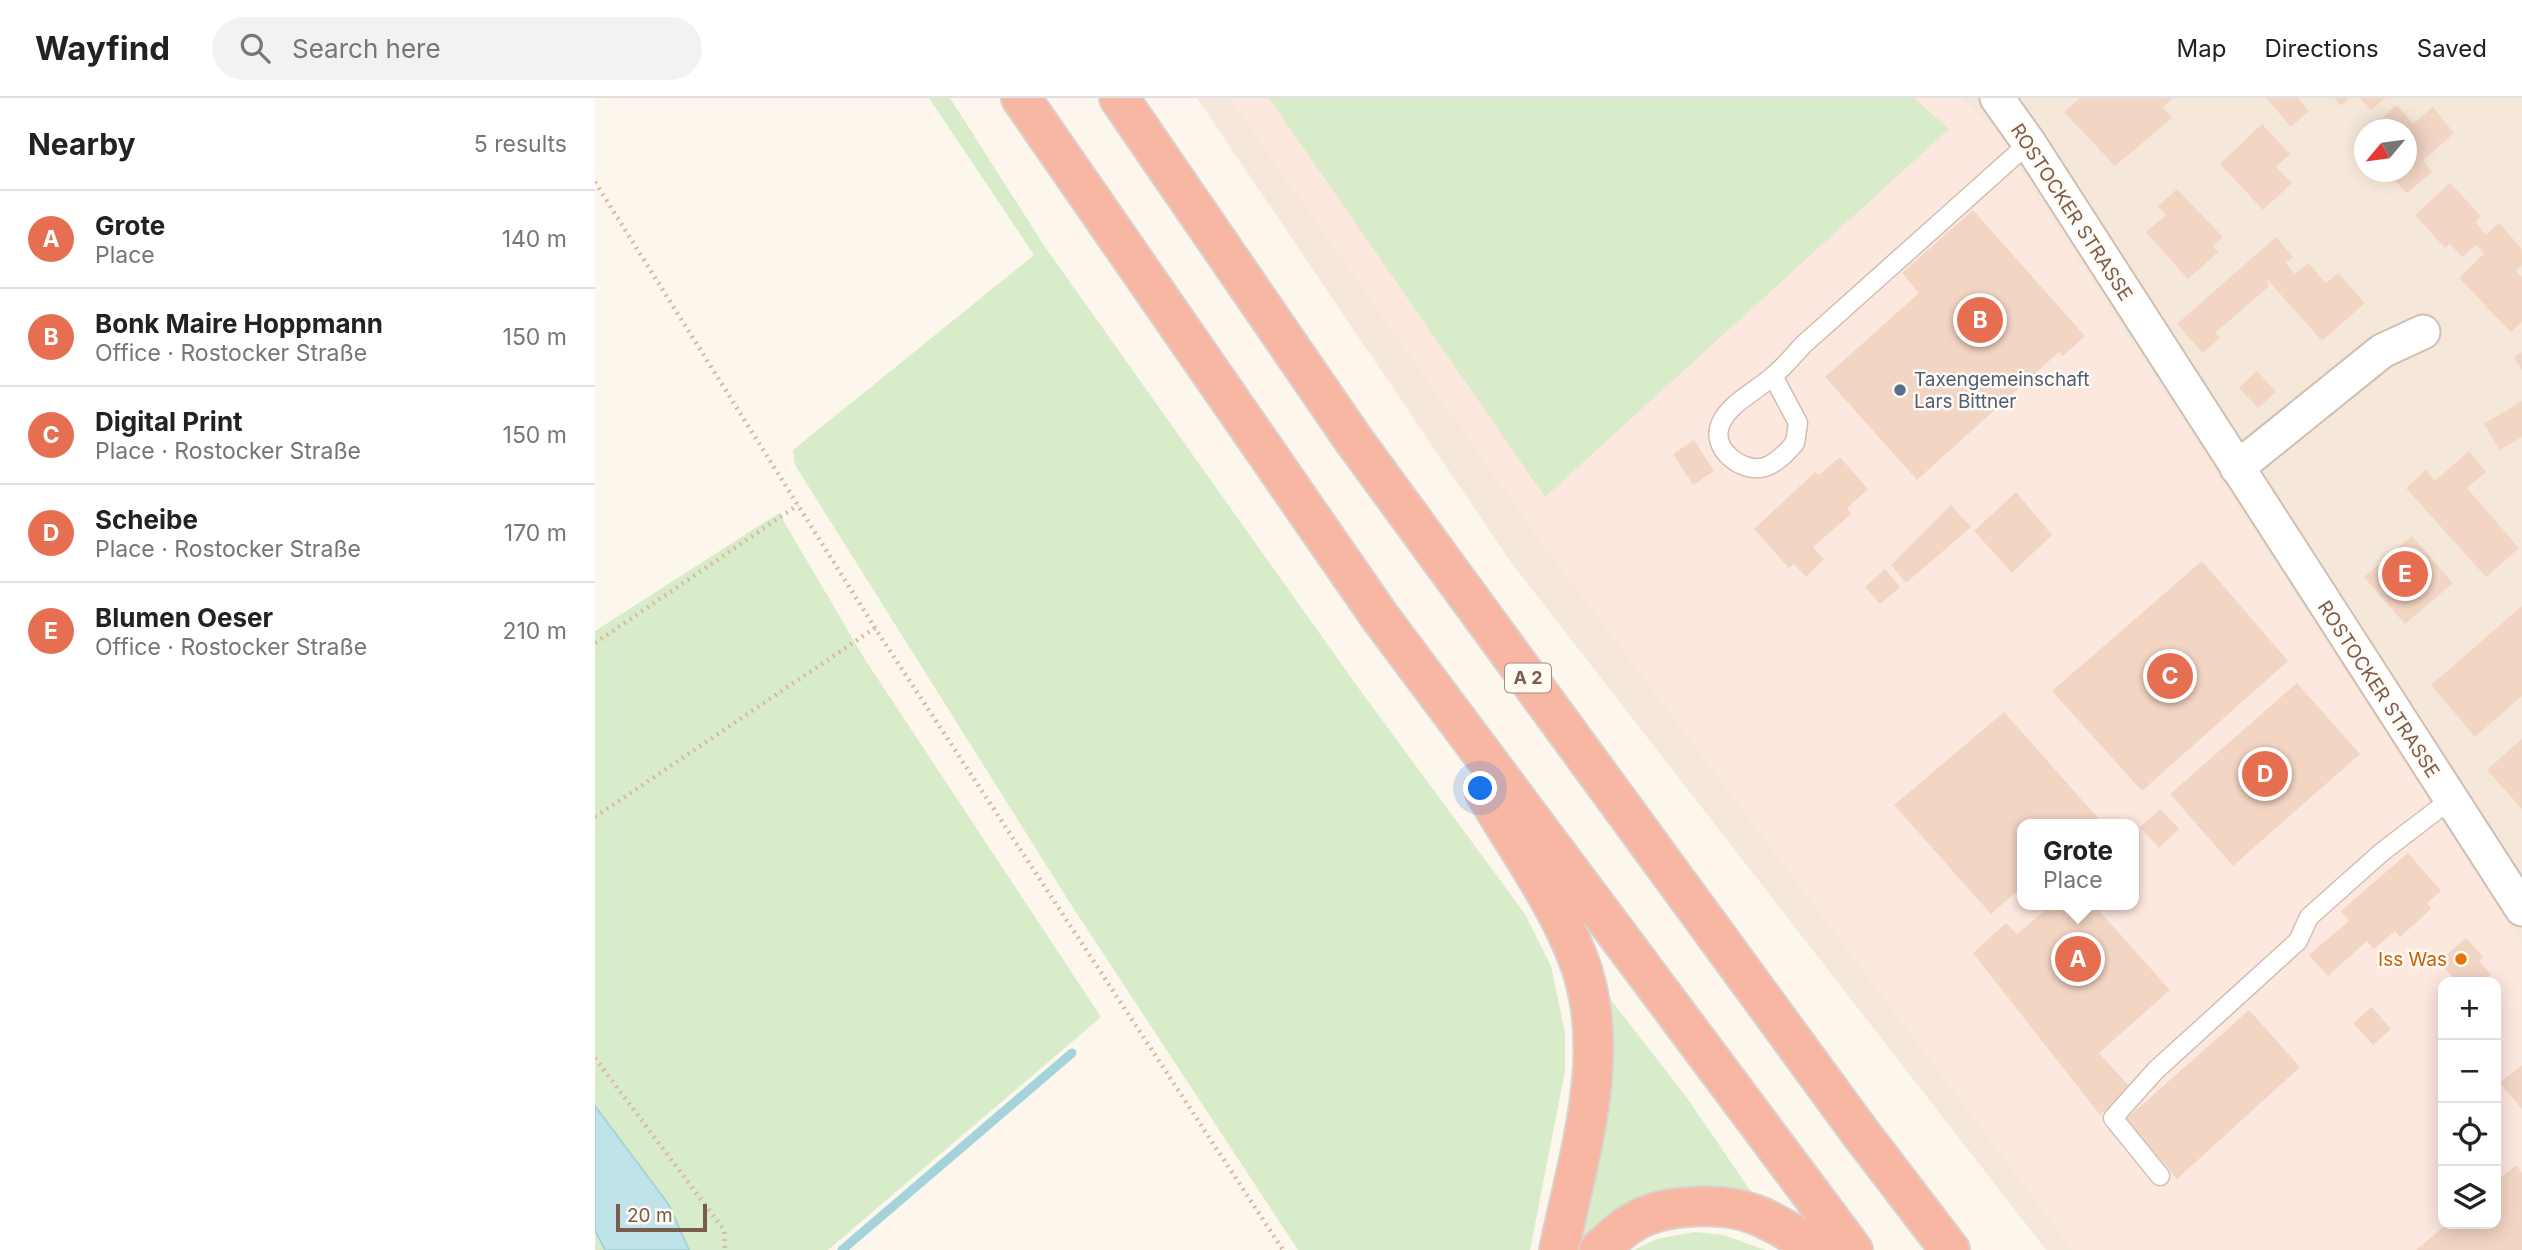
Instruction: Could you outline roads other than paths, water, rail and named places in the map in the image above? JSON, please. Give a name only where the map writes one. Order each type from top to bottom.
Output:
[{"type":"highway","points":[[1021,98],[1380,617],[1853,1250]]},
{"type":"highway","name":"A 2","points":[[1119,98],[1353,439],[1851,1120],[1950,1250]]},
{"type":"highway","points":[[1380,617],[1552,907],[1578,957],[1591,1013],[1593,1077],[1559,1250]]},
{"type":"highway","points":[[1599,1250],[1620,1231],[1640,1219],[1701,1207],[1753,1214],[1784,1227],[1821,1250]]},
{"type":"street","name":"ROSTOCKER STRASSE","points":[[1997,98],[2029,143],[2522,909]]},
{"type":"street","points":[[2237,468],[2382,351],[2423,332]]},
{"type":"lane","points":[[1773,376],[1798,423],[1795,443],[1765,467],[1747,467],[1729,458],[1719,441],[1719,426],[1727,413],[1773,376],[1803,345],[2029,143]]},
{"type":"lane","points":[[2160,1176],[2113,1118],[2156,1070],[2298,941],[2309,917],[2382,852],[2450,800]]},
{"type":"water","points":[[595,1106],[669,1205],[689,1250],[605,1250],[595,1230]]},
{"type":"waterway","points":[[842,1250],[1072,1053]]},
{"type":"place","name":"Bonk Maire Hoppmann","points":[[1980,320]]},
{"type":"place","name":"Taxengemeinschaft Lars Bittner","points":[[1900,390]]},
{"type":"place","name":"Blumen Oeser","points":[[2405,574]]},
{"type":"place","name":"Digital Print","points":[[2170,676]]},
{"type":"place","name":"Scheibe","points":[[2265,774]]},
{"type":"place","name":"Grote","points":[[2078,959]]},
{"type":"place","name":"Iss Was","points":[[2461,959]]}]
